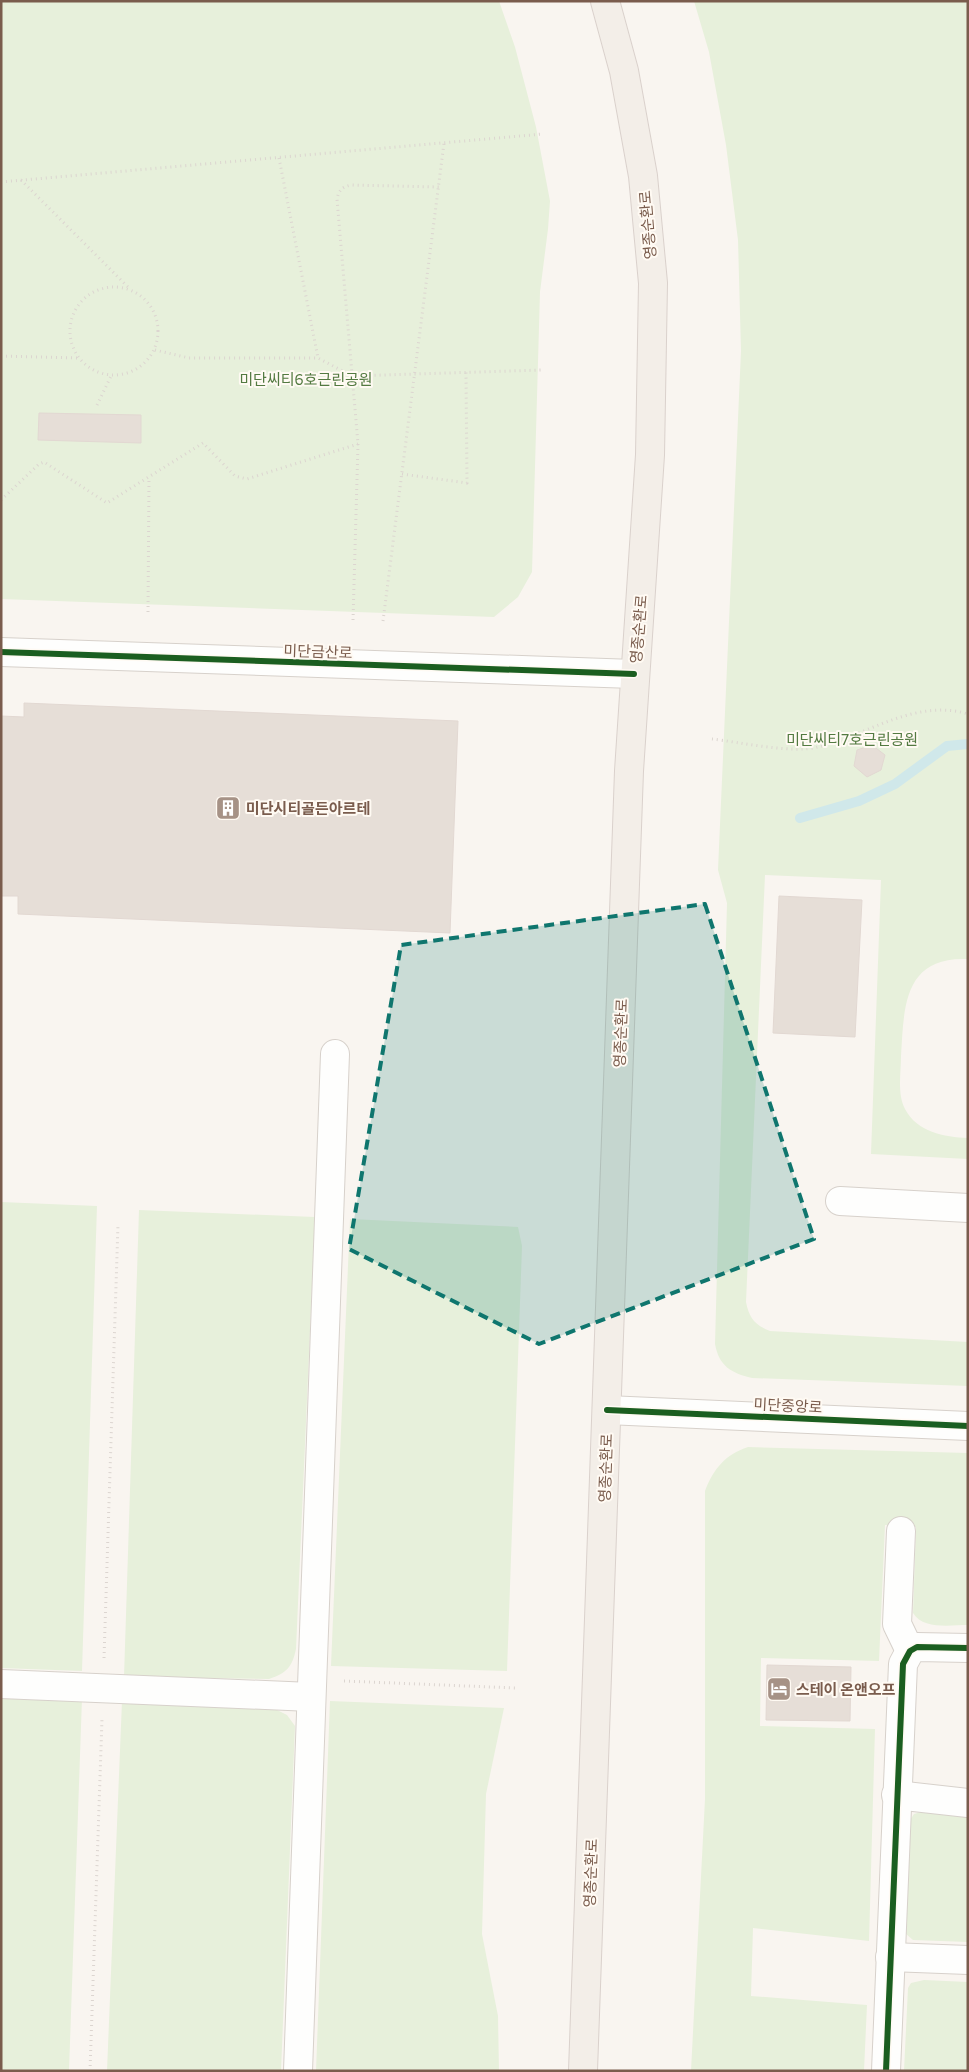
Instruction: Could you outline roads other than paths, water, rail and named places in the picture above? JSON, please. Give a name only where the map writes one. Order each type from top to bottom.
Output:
[{"type":"main road","name":"영종순환로","points":[[583,2071],[628,800],[634,674],[650,463],[653,283],[643,176],[624,71],[604,1]]},
{"type":"street","name":"미단금산로","points":[[1,652],[634,674]]},
{"type":"street","points":[[298,2071],[335,1054]]},
{"type":"street","points":[[840,1201],[968,1208]]},
{"type":"street","name":"미단중앙로","points":[[607,1410],[968,1426]]},
{"type":"street","points":[[901,1531],[896,1624],[910,1651]]},
{"type":"street","points":[[886,2071],[896,1795],[903,1664],[910,1651],[916,1647],[968,1648]]},
{"type":"street","points":[[1,1684],[103,1688],[312,1688]]},
{"type":"street","points":[[896,1795],[968,1802]]},
{"type":"street","points":[[890,1957],[968,1960]]},
{"type":"waterway","points":[[800,818],[859,801],[895,784],[947,746],[968,744]]},
{"type":"place","name":"미단시티골든아르테","points":[[228,808]]},
{"type":"place","name":"스테이 온앤오프","points":[[779,1689]]},
{"type":"park label","name":"미단씨티6호근린공원","points":[[306,379]]},
{"type":"park label","name":"미단씨티7호근린공원","points":[[852,739]]}]
